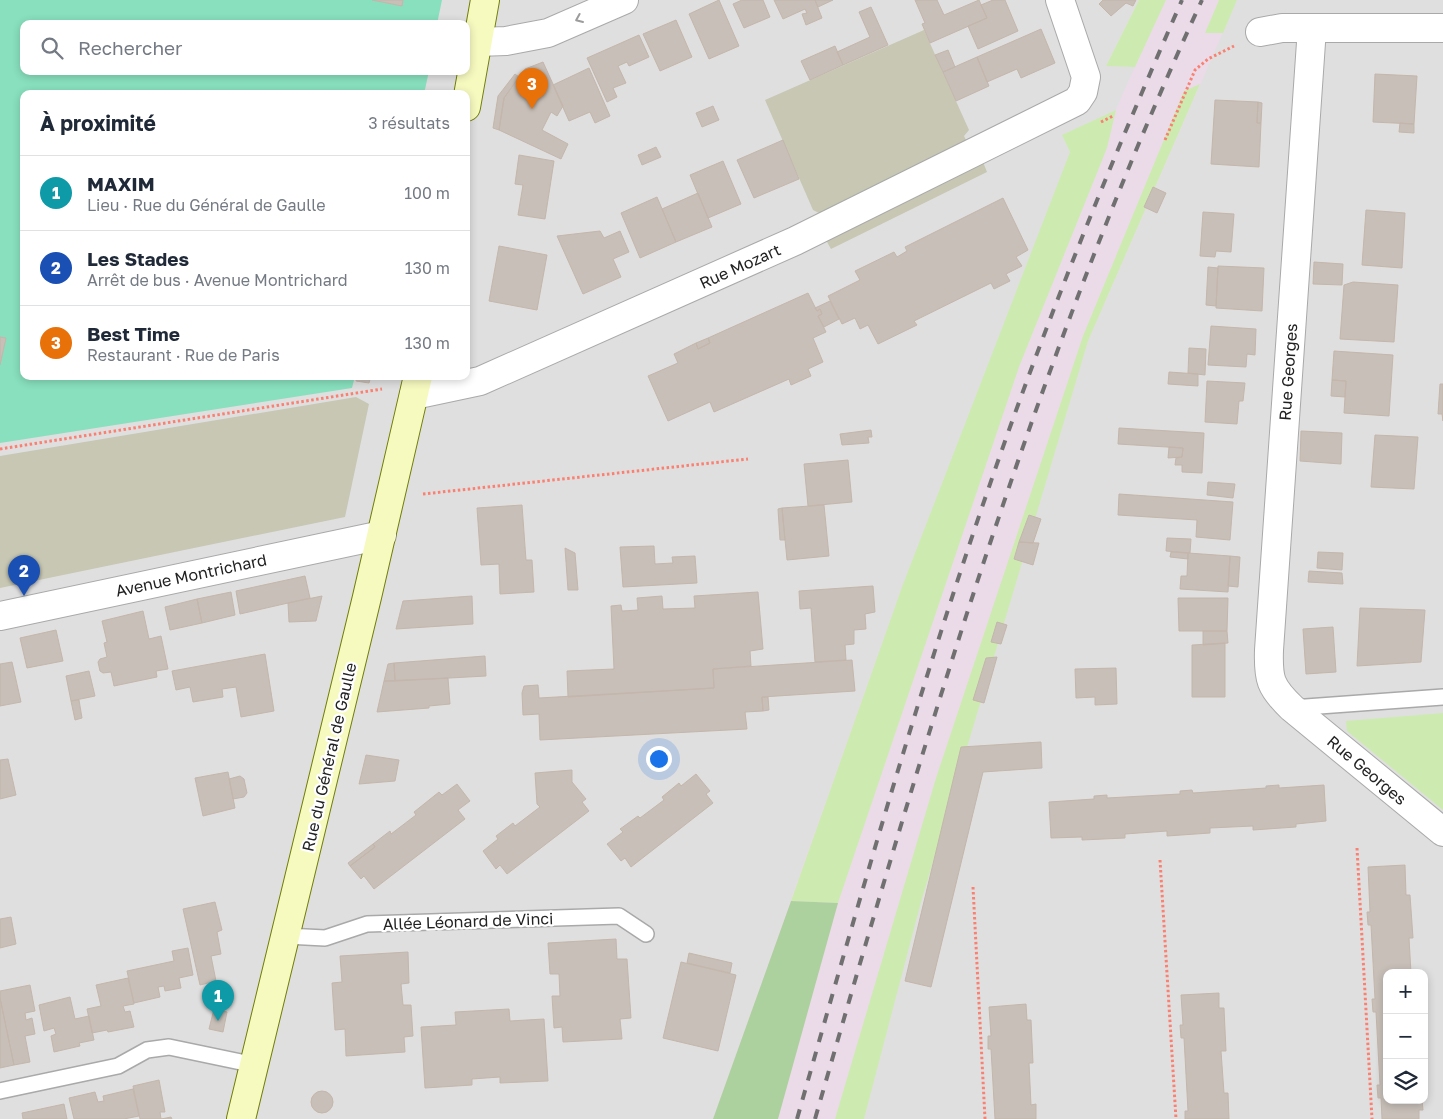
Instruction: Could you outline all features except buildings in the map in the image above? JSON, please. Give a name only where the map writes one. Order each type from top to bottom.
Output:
[{"type":"main road","points":[[469,90],[485,0]]},
{"type":"main road","name":"Rue du Général de Gaulle","points":[[242,1119],[416,386]]},
{"type":"street","points":[[477,42],[506,41],[548,33],[624,0]]},
{"type":"street","name":"Rue Mozart","points":[[416,386],[480,381],[795,241],[1076,101],[1083,92],[1086,77],[1060,0]]},
{"type":"street","points":[[1260,32],[1282,28],[1443,28]]},
{"type":"street","name":"Rue Georges","points":[[1312,28],[1268,673],[1279,696],[1292,708],[1443,832]]},
{"type":"street","name":"Avenue Montrichard","points":[[0,616],[382,535]]},
{"type":"lane","points":[[1292,708],[1443,697]]},
{"type":"lane","name":"Allée Léonard de Vinci","points":[[286,936],[325,938],[367,924],[618,916],[646,934]]},
{"type":"lane","points":[[0,1091],[118,1066],[148,1050],[169,1047],[254,1065]]},
{"type":"path","points":[[1165,140],[1196,70],[1208,59],[1260,32]]},
{"type":"path","points":[[0,449],[382,389]]},
{"type":"path","points":[[431,493],[748,459]]},
{"type":"path","points":[[1357,848],[1372,1119]]},
{"type":"path","points":[[1160,860],[1176,1119]]},
{"type":"path","points":[[973,887],[986,1119]]},
{"type":"shaded area","points":[[0,0],[1443,0],[1443,1119],[0,1119]]},
{"type":"shaded area","points":[[1139,0],[1237,0],[1088,341],[915,896],[857,1119],[713,1119],[902,587],[1135,67],[1106,66]]},
{"type":"shaded area","points":[[924,30],[969,130],[964,136],[972,152],[981,157],[987,172],[831,249],[826,240],[821,214],[813,210],[765,100]]},
{"type":"shaded area","points":[[356,397],[369,404],[345,517],[0,588],[0,456]]},
{"type":"green space","points":[[0,0],[442,0],[438,20],[20,20],[20,75],[428,75],[425,90],[20,90],[20,380],[354,380],[352,388],[0,443]]},
{"type":"green space","points":[[1139,0],[1166,0],[1135,67],[1106,66]]},
{"type":"green space","points":[[1219,0],[1237,0],[1223,33],[1205,33]]},
{"type":"green space","points":[[1200,84],[1088,341],[921,902],[864,1119],[835,1119],[936,778],[1083,336],[1184,91]]},
{"type":"green space","points":[[1116,110],[1107,148],[1019,367],[838,903],[791,901],[902,587],[1070,152],[1062,135]]},
{"type":"green space","points":[[1443,713],[1443,810],[1347,731],[1346,721]]},
{"type":"green space","points":[[791,901],[838,903],[778,1119],[713,1119]]},
{"type":"railway","points":[[797,1119],[906,744],[996,466],[1084,233],[1182,0]]},
{"type":"railway","points":[[815,1119],[898,835],[942,693],[987,552],[1035,412],[1087,273],[1142,136],[1202,0]]},
{"type":"place","name":"Best Time","points":[[532,109]]},
{"type":"place","name":"Les Stades","points":[[24,596]]},
{"type":"place","name":"MAXIM","points":[[218,1021]]}]
